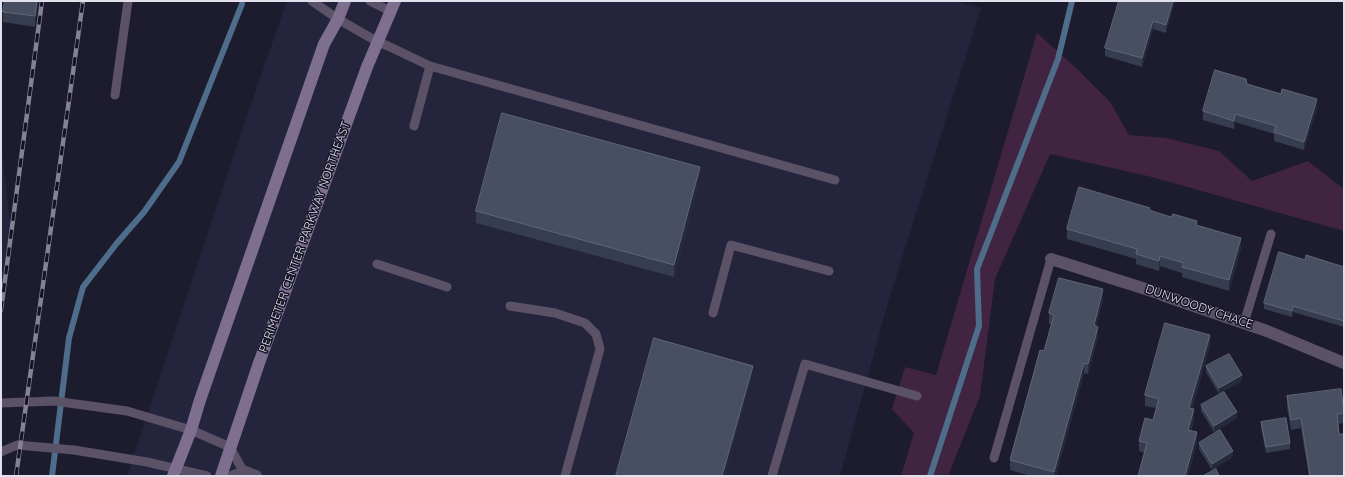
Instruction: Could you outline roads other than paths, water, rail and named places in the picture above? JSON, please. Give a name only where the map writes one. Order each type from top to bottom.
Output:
[{"type":"main road","points":[[174,472],[191,430],[324,44],[338,19],[345,1]]},
{"type":"main road","name":"PERIMETER CENTER PARKWAY NORTHEAST","points":[[221,476],[257,370],[361,82],[393,6]]},
{"type":"street","name":"DUNWOODY CHACE","points":[[1051,259],[1267,330],[1344,363]]},
{"type":"street","points":[[243,471],[256,476]]},
{"type":"lane","points":[[115,96],[128,1]]},
{"type":"lane","points":[[312,1],[338,19],[378,42],[430,66],[835,180]]},
{"type":"lane","points":[[370,1],[393,6]]},
{"type":"lane","points":[[414,126],[430,66]]},
{"type":"lane","points":[[1244,323],[1271,234]]},
{"type":"lane","points":[[713,313],[731,245],[829,271]]},
{"type":"lane","points":[[994,458],[1051,259]]},
{"type":"lane","points":[[377,264],[447,287]]},
{"type":"lane","points":[[510,306],[555,313],[585,323],[596,334],[600,350],[565,476]]},
{"type":"lane","points":[[772,476],[805,364],[917,396]]},
{"type":"lane","points":[[1,403],[54,401],[127,411],[191,430],[230,447],[243,471],[230,476]]},
{"type":"lane","points":[[1,452],[17,446],[74,450],[147,462],[174,472],[207,476]]},
{"type":"waterway","points":[[930,476],[979,326],[977,269],[1058,59],[1072,1]]},
{"type":"waterway","points":[[52,476],[69,338],[83,287],[117,243],[144,212],[179,162],[242,4]]},
{"type":"railway","points":[[1,310],[42,1]]},
{"type":"railway","points":[[16,476],[83,1]]}]
